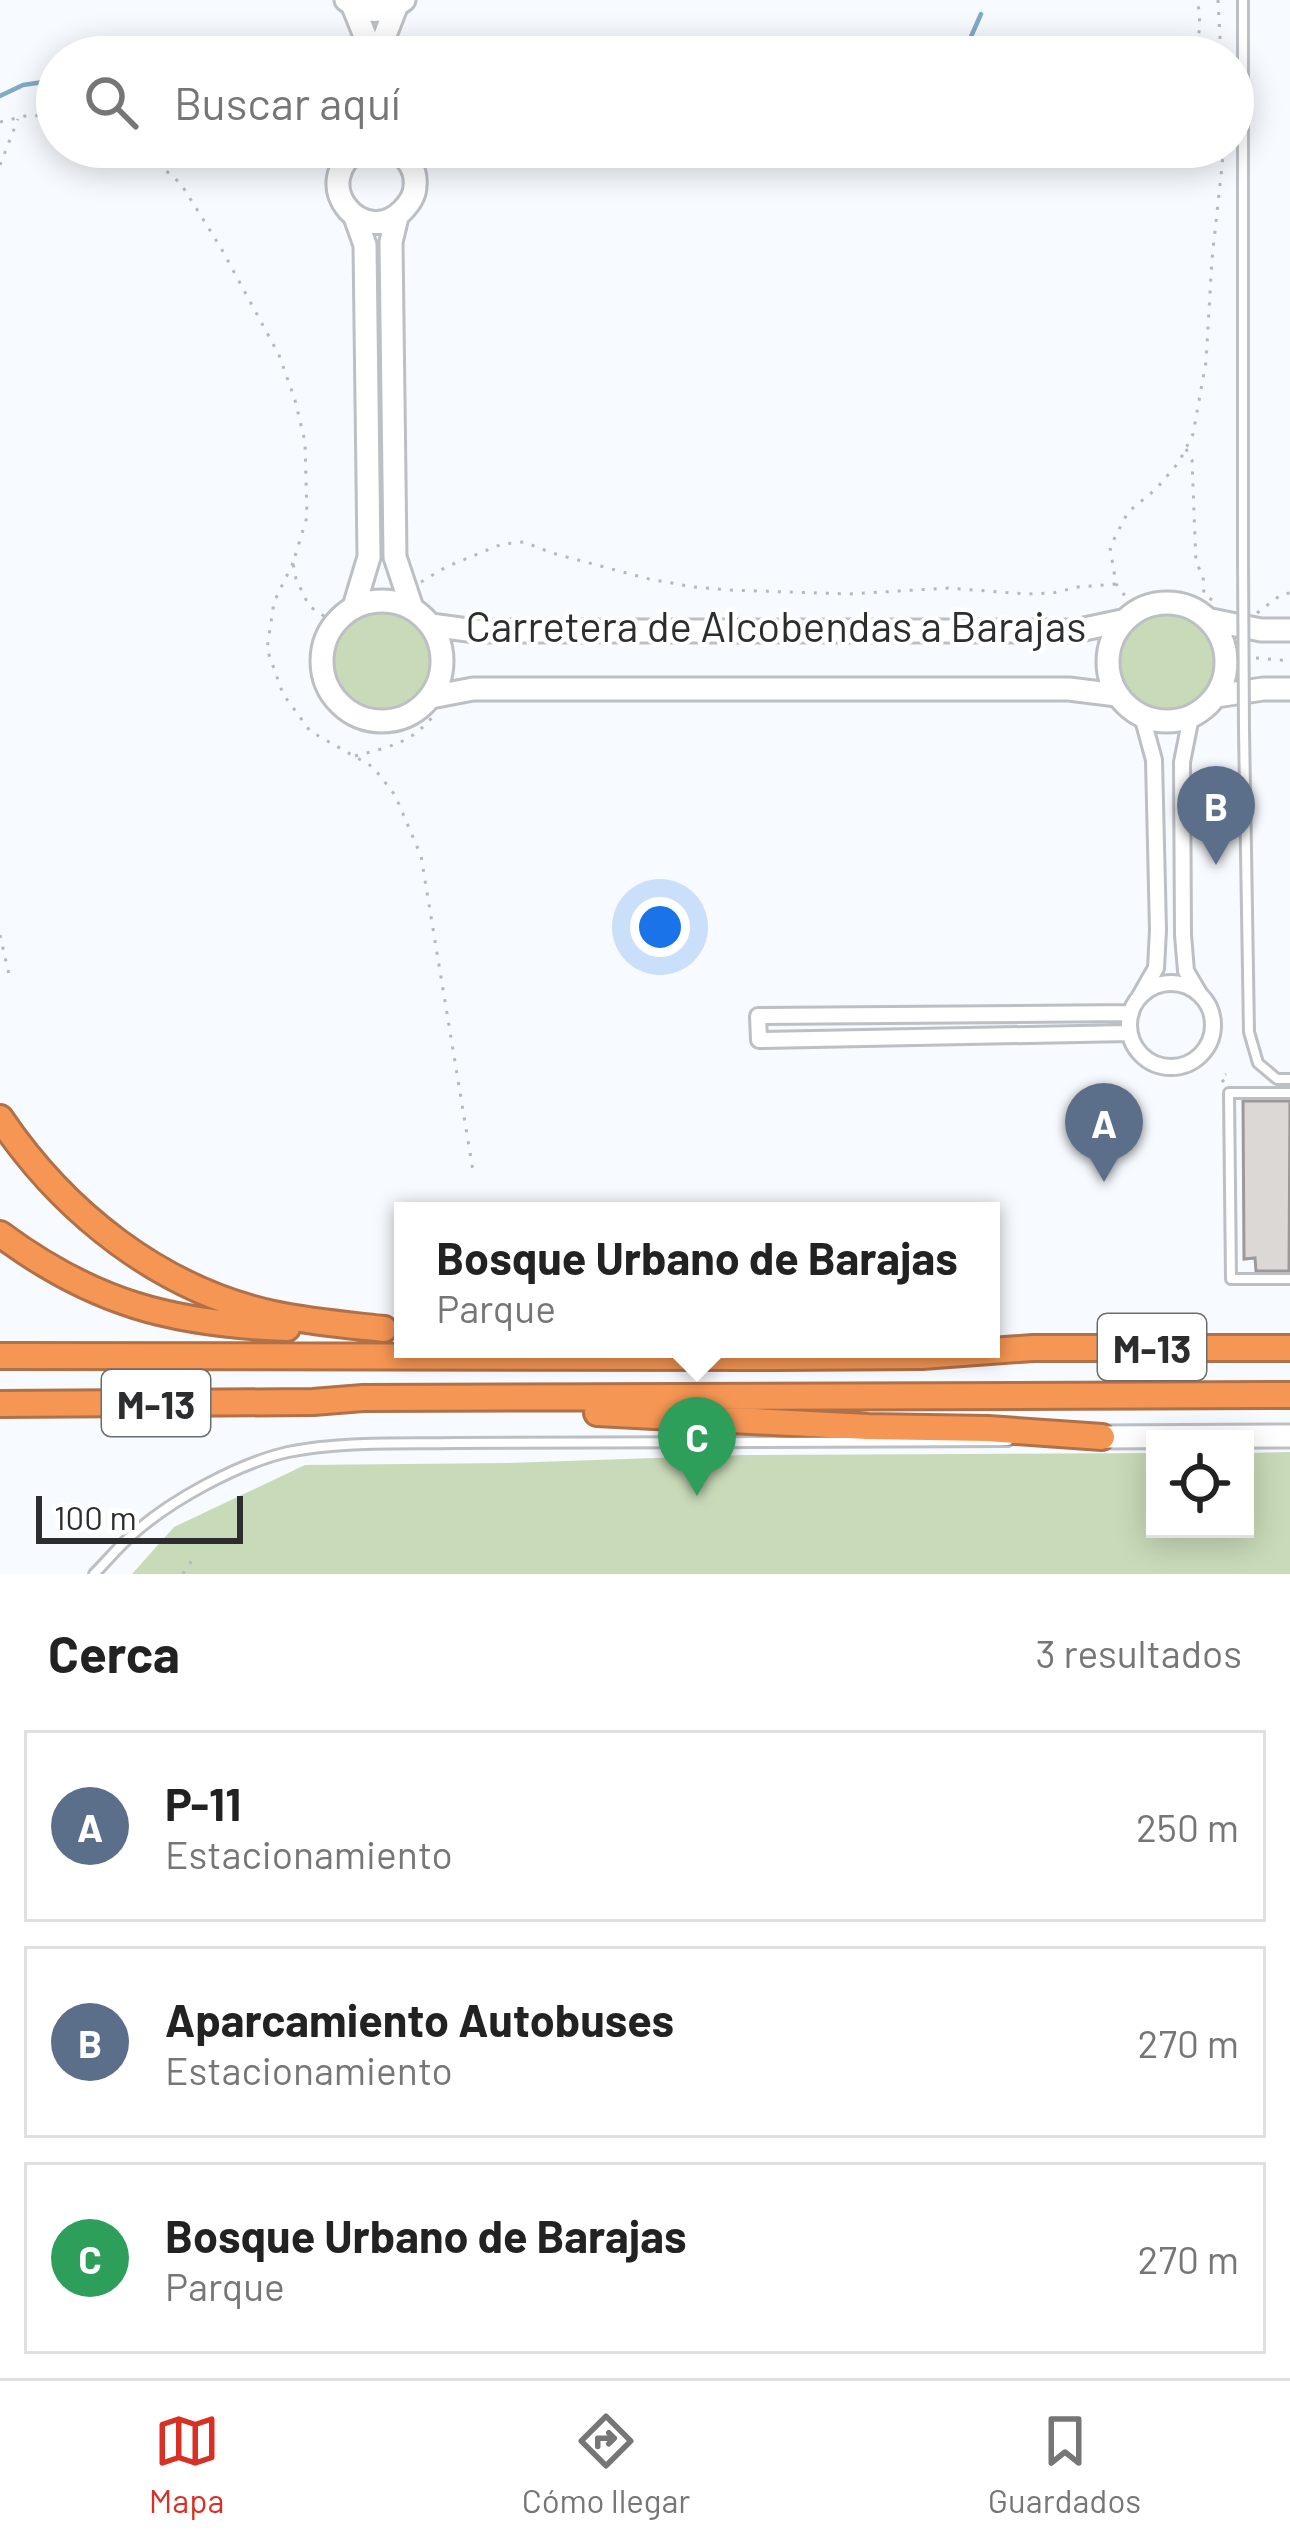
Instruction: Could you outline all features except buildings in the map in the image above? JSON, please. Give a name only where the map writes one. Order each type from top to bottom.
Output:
[{"type":"highway","points":[[0,1118],[22,1151],[74,1208],[172,1276],[268,1313],[393,1330]]},
{"type":"highway","points":[[0,1234],[82,1286],[169,1316],[247,1327],[393,1330]]},
{"type":"highway","points":[[1000,1346],[1033,1348]]},
{"type":"highway","name":"M-13","points":[[1000,1350],[1284,1346]]},
{"type":"highway","name":"M-13","points":[[0,1356],[394,1356]]},
{"type":"highway","name":"M-13","points":[[0,1404],[1290,1395]]},
{"type":"highway","points":[[313,1402],[362,1409],[532,1410],[1102,1437]]},
{"type":"street","points":[[350,3],[374,11],[400,3]]},
{"type":"street","points":[[350,3],[365,36]]},
{"type":"street","points":[[385,36],[400,3]]},
{"type":"street","points":[[340,168],[337,188],[365,245],[369,557],[354,607]]},
{"type":"street","name":"Carretera de Alcobendas a Barajas","points":[[409,600],[395,557],[391,242],[397,217],[412,201],[413,168]]},
{"type":"street","points":[[355,217],[376,223],[397,217]]},
{"type":"street","points":[[409,600],[437,635],[443,660],[431,697],[418,710],[384,722],[350,712],[326,685],[322,668],[322,650],[334,623],[354,607],[372,601],[409,600]]},
{"type":"street","points":[[1217,614],[1227,671],[1216,696],[1191,717],[1166,722],[1142,716],[1117,695],[1107,671],[1109,644],[1130,616],[1150,604],[1183,603],[1217,614],[1261,630],[1290,630]]},
{"type":"street","name":"Carretera de Alcobendas a Barajas","points":[[430,625],[475,632],[1075,631],[1130,616]]},
{"type":"street","name":"Carretera de Alcobendas a Barajas","points":[[431,697],[473,689],[1069,688],[1117,695]]},
{"type":"street","points":[[1216,696],[1290,689]]},
{"type":"street","points":[[1142,716],[1154,760],[1158,930],[1156,968],[1131,1012],[1129,1033],[1134,1046],[1153,1064],[1177,1068],[1205,1051],[1214,1028],[1208,1004],[1186,971],[1183,934],[1182,762],[1191,717]]},
{"type":"street","points":[[1140,996],[1175,983],[1199,993]]},
{"type":"street","points":[[1129,1033],[759,1040],[758,1016],[1131,1012]]},
{"type":"street","points":[[1102,1437],[1290,1436]]},
{"type":"lane","points":[[1243,0],[1243,36]]},
{"type":"lane","points":[[1243,168],[1249,1032],[1258,1063],[1277,1079],[1290,1079]]},
{"type":"lane","points":[[1290,1093],[1229,1093],[1231,1279],[1290,1279]]},
{"type":"lane","points":[[94,1574],[132,1534],[166,1508],[220,1477],[287,1453],[387,1444],[990,1442],[1102,1437]]},
{"type":"path","points":[[1198,0],[1198,36]]},
{"type":"path","points":[[1218,0],[1220,36]]},
{"type":"path","points":[[0,122],[36,116]]},
{"type":"path","points":[[0,165],[19,117]]},
{"type":"path","points":[[163,168],[181,184],[221,248],[279,355],[295,400],[304,442],[307,517],[274,602],[267,650],[284,694],[310,731],[373,767],[395,795],[421,856],[473,1171]]},
{"type":"path","points":[[1130,616],[1116,584],[1111,547],[1128,512],[1179,462],[1193,434],[1206,362],[1222,168]]},
{"type":"path","points":[[1186,449],[1192,460],[1196,563],[1203,575],[1204,595],[1217,614]]},
{"type":"path","points":[[409,600],[446,567],[502,544],[524,542],[603,567],[694,587],[850,594],[948,589],[1039,594],[1116,584]]},
{"type":"path","points":[[293,563],[309,607],[334,623]]},
{"type":"path","points":[[1256,616],[1258,610],[1290,593]]},
{"type":"path","points":[[1226,654],[1290,661]]},
{"type":"path","points":[[0,935],[10,979]]},
{"type":"path","points":[[1225,1089],[1220,1078],[1226,1074]]},
{"type":"path","points":[[183,1574],[192,1559]]},
{"type":"green space","points":[[383,610],[403,614],[419,625],[430,641],[434,661],[430,681],[419,697],[403,708],[383,712],[363,708],[347,697],[336,681],[332,661],[336,641],[347,625],[363,614]]},
{"type":"green space","points":[[1158,610],[1178,610],[1204,624],[1215,641],[1215,679],[1204,696],[1178,710],[1158,710],[1140,702],[1126,688],[1118,670],[1118,650],[1126,632],[1140,618]]},
{"type":"green space","points":[[1290,1452],[1290,1574],[132,1574],[174,1527],[305,1465],[742,1455],[1146,1453],[1146,1538],[1254,1538],[1254,1453]]},
{"type":"waterway","points":[[971,36],[981,14]]},
{"type":"waterway","points":[[0,96],[36,83]]},
{"type":"place","name":"Aparcamiento Autobuses","points":[[1216,865]]},
{"type":"place","name":"P-11","points":[[1104,1182]]},
{"type":"place","name":"Bosque Urbano de Barajas","points":[[697,1496]]}]
